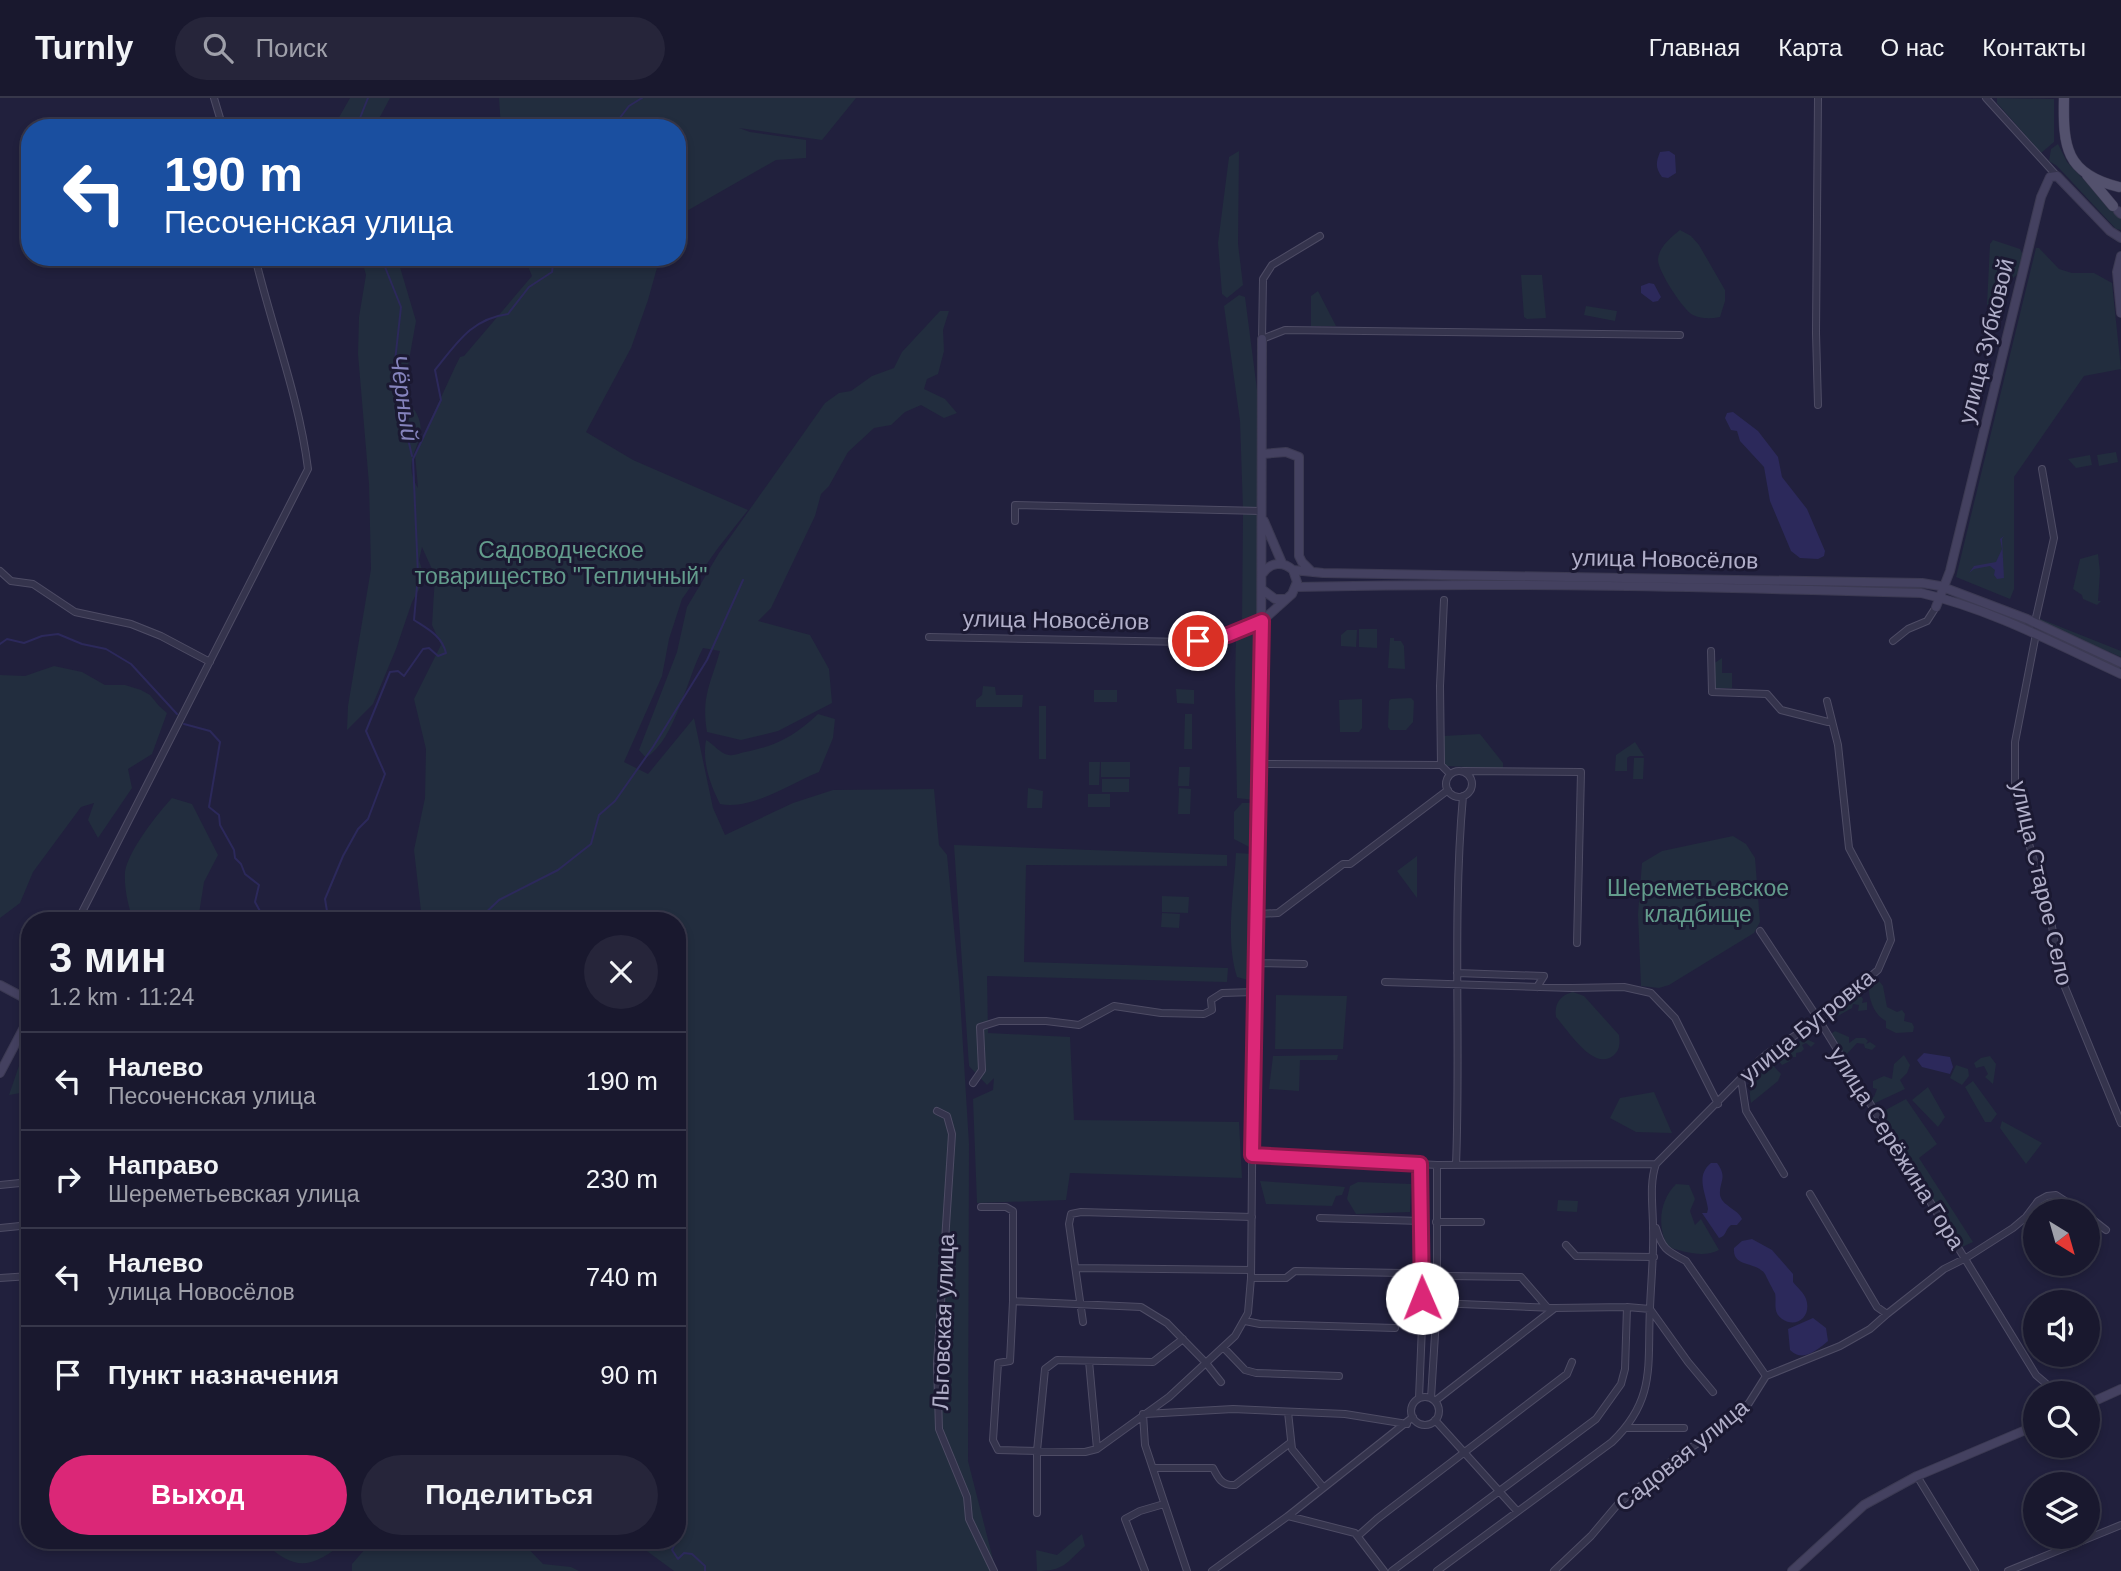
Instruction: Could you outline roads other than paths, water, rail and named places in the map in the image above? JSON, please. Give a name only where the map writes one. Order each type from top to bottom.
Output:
[{"type":"main road","points":[[2064,98],[2064,142],[2071,157],[2118,211]]},
{"type":"main road","points":[[2084,171],[2108,184],[2120,187]]},
{"type":"main road","points":[[2118,211],[2112,193],[2120,187]]},
{"type":"street","points":[[214,98],[220,119]]},
{"type":"street","points":[[1818,98],[1818,405]]},
{"type":"street","points":[[1986,98],[2110,231],[2121,238]]},
{"type":"street","name":"улица Зубковой","points":[[1936,607],[1950,571],[2041,197],[2050,177],[2057,176]]},
{"type":"street","points":[[981,1206],[1006,1207],[1013,1211],[1010,1361],[998,1363],[993,1440],[998,1450],[1084,1452],[1097,1449],[1169,1397],[1235,1336],[1245,1321],[1250,1303],[1251,1274],[1254,963],[1263,590],[1262,279],[1272,265],[1320,236]]},
{"type":"street","points":[[2121,256],[2117,272],[2121,313]]},
{"type":"street","points":[[82,912],[308,469],[303,432],[258,266]]},
{"type":"street","points":[[1262,340],[1285,330],[1679,335]]},
{"type":"street","points":[[1262,454],[1286,452],[1299,457],[1299,556],[1293,569]]},
{"type":"street","points":[[2035,622],[2054,538],[2042,469]]},
{"type":"street","points":[[1015,521],[1015,505],[1262,511]]},
{"type":"street","points":[[1262,511],[1269,538],[1282,563],[1293,569],[1296,576],[1296,587],[1292,594],[1262,621]]},
{"type":"street","points":[[1299,556],[1312,572]]},
{"type":"street","points":[[1263,573],[1271,565],[1282,563]]},
{"type":"street","name":"улица Новосёлов","points":[[1293,569],[1323,573],[1922,583],[1944,587],[2035,622],[2121,663]]},
{"type":"street","points":[[0,571],[11,581],[33,584],[75,612],[131,624],[162,636],[210,662]]},
{"type":"street","name":"улица Новосёлов","points":[[1296,587],[1410,584],[1639,586],[1921,593],[2036,634],[2121,674]]},
{"type":"street","points":[[1263,590],[1275,599],[1285,599]]},
{"type":"street","points":[[1444,600],[1440,686],[1441,765],[1450,774]]},
{"type":"street","points":[[1893,641],[1908,629],[1927,621],[1936,607]]},
{"type":"street","name":"улица Новосёлов","points":[[929,637],[1187,642],[1228,635],[1262,621]]},
{"type":"street","name":"улица Старое Село","points":[[2036,634],[2015,742],[2015,786],[2050,916],[2062,980],[2121,1124]]},
{"type":"street","points":[[1711,651],[1712,692],[1767,694],[1781,710],[1828,722]]},
{"type":"street","name":"улица Бугровка","points":[[1656,1164],[1768,1053],[1819,1020],[1878,970],[1891,940],[1888,921],[1849,848],[1838,745],[1827,701]]},
{"type":"street","points":[[1260,764],[1441,765]]},
{"type":"street","points":[[1462,771],[1469,776],[1472,783],[1470,791],[1463,796],[1454,796],[1448,790],[1446,782],[1450,774],[1462,771],[1581,772],[1577,943]]},
{"type":"street","points":[[1257,914],[1281,911],[1343,864],[1350,864],[1448,790]]},
{"type":"street","points":[[1456,1165],[1459,1099],[1458,848],[1463,796]]},
{"type":"street","name":"улица Серёжина Гора","points":[[1760,931],[1819,1020],[2036,1375],[2043,1381]]},
{"type":"street","points":[[1254,963],[1304,964]]},
{"type":"street","points":[[1457,973],[1544,976],[1537,987]]},
{"type":"street","points":[[1385,982],[1624,987],[1651,993],[1675,1018],[1718,1104]]},
{"type":"street","points":[[0,985],[21,996]]},
{"type":"street","points":[[973,1083],[982,1070],[980,1027],[999,1021],[1046,1021],[1079,1025],[1114,1006],[1161,1013],[1204,1014],[1212,1010],[1211,1000],[1222,993],[1255,992]]},
{"type":"street","points":[[0,1073],[21,1033]]},
{"type":"street","points":[[1741,1079],[1746,1111],[1784,1174]]},
{"type":"street","name":"Льговская улица","points":[[937,1111],[947,1116],[952,1134],[937,1364],[939,1429],[967,1497],[969,1519],[994,1571]]},
{"type":"street","points":[[1252,1155],[1437,1165],[1656,1164],[1652,1179],[1654,1256],[1650,1309],[1650,1371],[1646,1390],[1627,1428],[1612,1442],[1437,1571]]},
{"type":"street","points":[[1212,1571],[1288,1516],[1413,1417],[1412,1404],[1419,1398],[1422,1326],[1420,1164]]},
{"type":"street","points":[[1435,1420],[1438,1409],[1433,1400],[1437,1303],[1437,1165]]},
{"type":"street","points":[[0,1185],[21,1183]]},
{"type":"street","points":[[1810,1194],[1877,1307],[1887,1314]]},
{"type":"street","name":"улица Серёжина Гора","points":[[2040,1199],[2056,1195],[2062,1199]]},
{"type":"street","points":[[1083,1322],[1069,1224],[1071,1214],[1081,1212],[1252,1217]]},
{"type":"street","points":[[1320,1218],[1421,1221]]},
{"type":"street","name":"улица Серёжина Гора","points":[[1966,1258],[2023,1220]]},
{"type":"street","points":[[1436,1222],[1481,1222]]},
{"type":"street","points":[[1653,1224],[1660,1244],[1686,1261],[1766,1376]]},
{"type":"street","points":[[2100,1225],[2106,1230]]},
{"type":"street","points":[[0,1228],[21,1226]]},
{"type":"street","points":[[1566,1245],[1576,1256],[1654,1256]]},
{"type":"street","name":"Садовая улица","points":[[1554,1571],[1591,1536],[1618,1504],[1660,1469],[1715,1433],[1734,1417],[1749,1403],[1766,1376],[1840,1346],[1870,1329],[1944,1269],[1966,1258]]},
{"type":"street","points":[[1076,1268],[1251,1274],[1286,1278],[1295,1271],[1402,1273]]},
{"type":"street","points":[[1449,1276],[1521,1278],[1551,1308]]},
{"type":"street","points":[[0,1279],[21,1277]]},
{"type":"street","points":[[1013,1301],[1141,1307],[1167,1323],[1221,1382]]},
{"type":"street","points":[[1437,1303],[1650,1309],[1713,1392]]},
{"type":"street","points":[[1392,1571],[1586,1427],[1607,1406],[1621,1384],[1625,1369],[1627,1307]]},
{"type":"street","points":[[1419,1398],[1433,1400],[1551,1308]]},
{"type":"street","points":[[1245,1321],[1259,1324],[1395,1328]]},
{"type":"street","points":[[1037,1513],[1037,1451],[1045,1369],[1057,1360],[1153,1362],[1183,1339]]},
{"type":"street","points":[[1223,1347],[1245,1370],[1256,1373],[1339,1376]]},
{"type":"street","points":[[1088,1361],[1097,1449]]},
{"type":"street","points":[[1359,1535],[1567,1374],[1572,1362]]},
{"type":"street","points":[[2100,1399],[2121,1389]]},
{"type":"street","points":[[1143,1414],[1233,1409],[1345,1414],[1407,1424]]},
{"type":"street","points":[[1288,1412],[1290,1443],[1294,1452],[1323,1487]]},
{"type":"street","points":[[1143,1414],[1145,1445],[1187,1571]]},
{"type":"street","points":[[1413,1417],[1423,1424],[1435,1420]]},
{"type":"street","points":[[1435,1420],[1517,1511]]},
{"type":"street","points":[[1627,1428],[1684,1428]]},
{"type":"street","points":[[1792,1571],[1864,1505],[1917,1476],[2023,1431]]},
{"type":"street","points":[[1153,1468],[1213,1468],[1220,1481],[1229,1486],[1290,1443]]},
{"type":"street","points":[[1917,1476],[1975,1571]]},
{"type":"street","points":[[1145,1571],[1125,1519],[1164,1504]]},
{"type":"street","points":[[1288,1516],[1359,1535],[1384,1571]]},
{"type":"street","points":[[2008,1571],[2121,1525]]},
{"type":"waterway","name":"Чёрный","points":[[360,119],[368,98]]},
{"type":"waterway","points":[[619,119],[629,106],[642,98]]},
{"type":"waterway","name":"Чёрный","points":[[385,266],[401,307],[395,361],[399,400],[412,456]]},
{"type":"waterway","points":[[326,912],[325,899],[343,856],[358,829],[368,819],[385,774],[366,731],[390,672],[398,671],[404,676],[423,649],[429,648],[438,656],[446,653],[438,637],[414,620],[418,575],[413,459],[441,400],[435,370],[466,334],[484,321],[508,314],[529,287],[552,272],[553,266]]},
{"type":"waterway","points":[[486,912],[499,900],[558,870],[591,844],[599,815],[615,801],[653,747],[707,660],[743,580]]},
{"type":"waterway","points":[[0,644],[7,639],[24,643],[42,636],[58,634],[82,644],[106,649],[131,664],[177,714]]},
{"type":"waterway","points":[[184,724],[210,731],[220,742],[209,807],[219,815],[220,825],[245,874],[259,885],[255,902],[260,912]]},
{"type":"waterway","points":[[672,1549],[678,1559],[684,1553],[692,1554],[705,1566],[705,1571]]},
{"type":"park label","name":"Садоводческое товарищество \"Тепличный\"","points":[[561,563]]},
{"type":"park label","name":"Шереметьевское кладбище","points":[[1698,901]]}]
